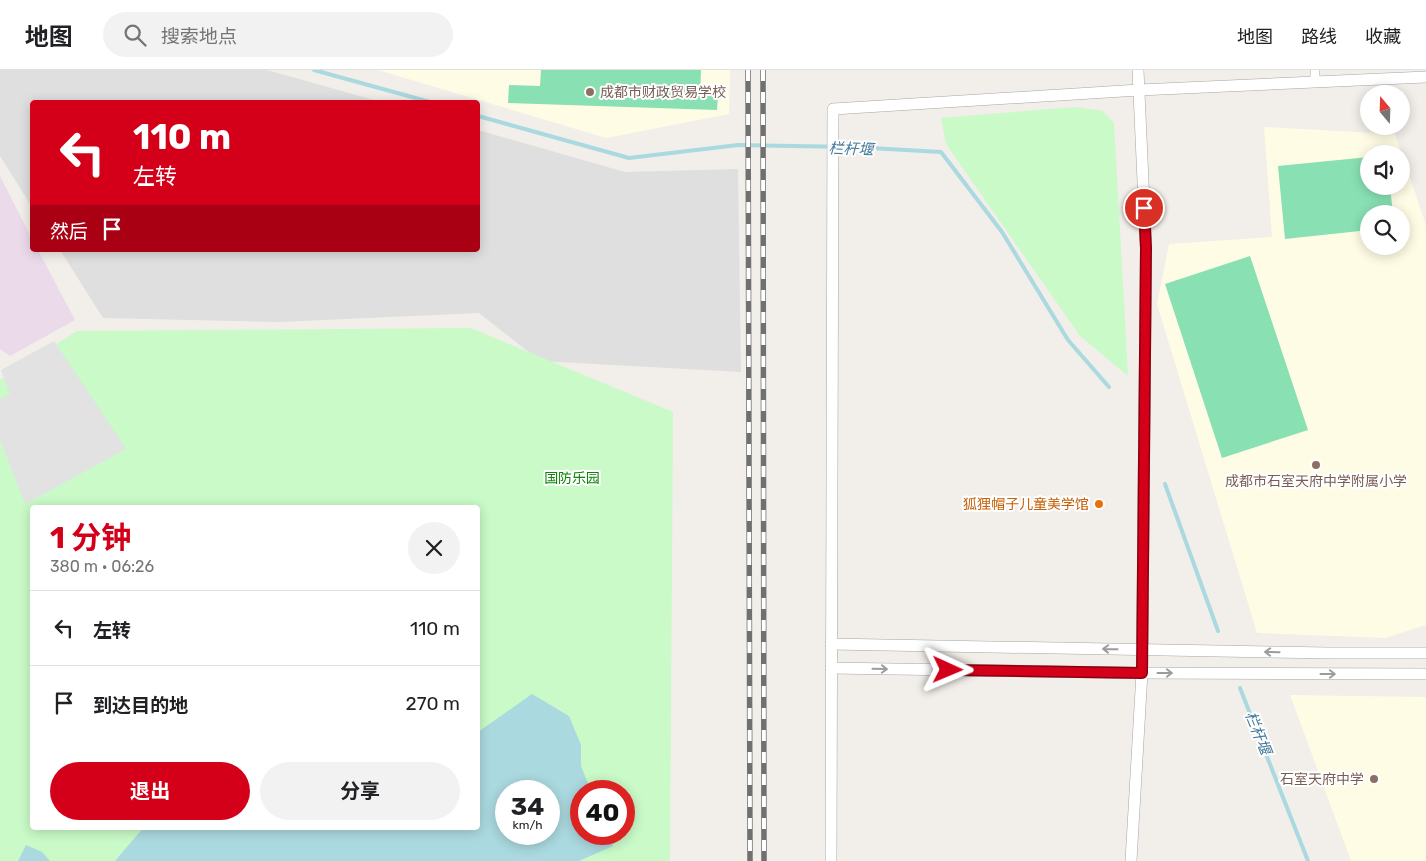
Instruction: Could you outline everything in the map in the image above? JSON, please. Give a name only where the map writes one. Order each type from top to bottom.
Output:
[{"type":"street","points":[[1131,861],[1142,673],[1146,248],[1138,70]]},
{"type":"street","points":[[830,861],[833,109],[1139,90],[1315,75],[1426,77]]},
{"type":"street","points":[[832,644],[1426,653]]},
{"type":"street","points":[[831,668],[1142,673],[1426,674]]},
{"type":"shaded area","points":[[0,70],[267,70],[374,100],[30,100],[30,204],[0,156]]},
{"type":"shaded area","name":"成都市财政贸易学校","points":[[378,70],[730,70],[729,114],[606,138]]},
{"type":"shaded area","name":"成都市石室天府中学附属小学","points":[[1264,127],[1360,132],[1360,135],[1395,135],[1399,145],[1360,145],[1360,195],[1410,195],[1410,178],[1426,225],[1426,625],[1385,638],[1257,633],[1157,304],[1169,244],[1272,237]]},
{"type":"shaded area","points":[[480,131],[625,172],[738,169],[741,372],[540,361],[479,313],[280,322],[103,318],[61,252],[480,252]]},
{"type":"shaded area","points":[[0,176],[30,235],[30,252],[39,252],[75,320],[10,356],[0,349]]},
{"type":"shaded area","points":[[54,341],[126,449],[25,504],[0,439],[0,399],[10,394],[1,370]]},
{"type":"shaded area","name":"石室天府中学","points":[[1290,695],[1426,697],[1426,861],[1351,861]]},
{"type":"green space","points":[[541,70],[701,70],[700,95],[718,96],[717,110],[508,103],[509,85],[540,86]]},
{"type":"green space","points":[[1075,107],[1103,111],[1114,123],[1128,376],[1080,336],[946,144],[941,118]]},
{"type":"green space","points":[[1360,158],[1360,195],[1391,195],[1392,205],[1360,205],[1360,231],[1285,239],[1278,166]]},
{"type":"green space","points":[[1250,256],[1308,430],[1222,458],[1165,284]]},
{"type":"green space","name":"国防乐园","points":[[471,328],[673,412],[670,861],[0,861],[0,380],[77,331]]},
{"type":"water","points":[[532,694],[569,716],[581,745],[581,766],[587,780],[570,780],[570,845],[613,846],[579,861],[115,861],[141,830],[480,830],[480,731]]},
{"type":"water","points":[[26,845],[42,852],[50,861],[18,861]]},
{"type":"waterway","name":"栏杆堰","points":[[314,70],[423,100]]},
{"type":"waterway","name":"栏杆堰","points":[[480,117],[629,158],[738,145],[853,147],[941,152],[1002,232],[1068,340],[1109,387]]},
{"type":"waterway","name":"栏杆堰","points":[[1165,484],[1218,631]]},
{"type":"waterway","name":"栏杆堰","points":[[1240,688],[1308,861]]},
{"type":"railway","points":[[748,70],[750,861]]},
{"type":"railway","points":[[763,70],[764,861]]},
{"type":"place","name":"成都市财政贸易学校","points":[[590,92]]},
{"type":"place","name":"成都市石室天府中学附属小学","points":[[1316,465]]},
{"type":"place","name":"狐狸帽子儿童美学馆","points":[[1099,504]]},
{"type":"place","name":"石室天府中学","points":[[1374,779]]},
{"type":"route","points":[[948,670],[1142,673],[1146,248],[1144,208]]}]
